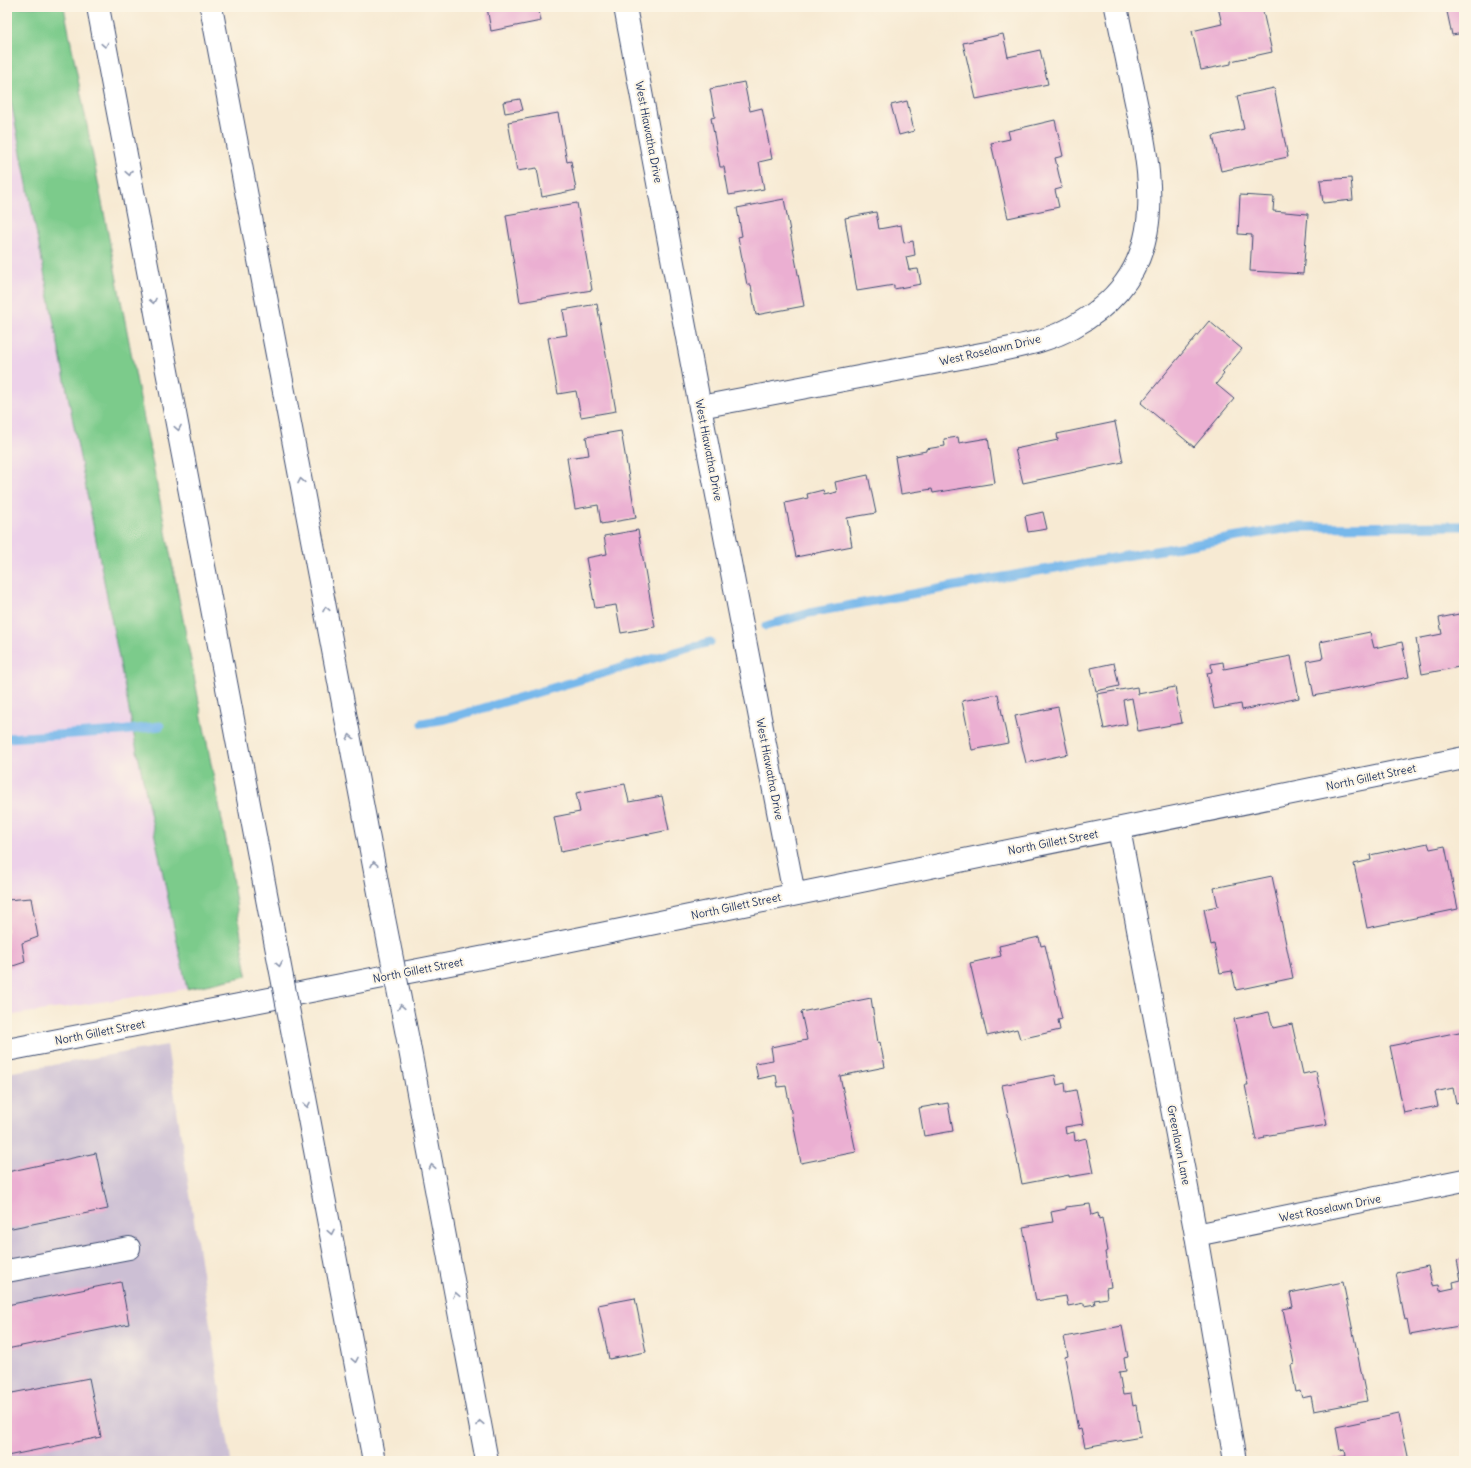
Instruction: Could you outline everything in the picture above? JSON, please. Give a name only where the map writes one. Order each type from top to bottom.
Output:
[{"type":"main road","points":[[98,7],[374,1461]]},
{"type":"main road","points":[[212,7],[487,1461]]},
{"type":"main road","name":"West Hiawatha Drive","points":[[625,7],[794,894]]},
{"type":"main road","name":"West Roselawn Drive","points":[[700,407],[992,352],[1032,342],[1072,328],[1097,311],[1117,293],[1132,273],[1143,247],[1150,218],[1151,186],[1148,155],[1116,7]]},
{"type":"main road","name":"North Gillett Street","points":[[7,1050],[547,945],[1464,758]]},
{"type":"main road","name":"Greenlawn Lane","points":[[1119,829],[1196,1235],[1235,1461]]},
{"type":"main road","name":"West Roselawn Drive","points":[[1196,1235],[1464,1180]]},
{"type":"main road","points":[[7,1271],[129,1248]]},
{"type":"shaded area","points":[[7,81],[135,741],[187,989],[7,1016]]},
{"type":"shaded area","points":[[167,1045],[231,1461],[7,1461],[7,1073]]},
{"type":"green space","points":[[7,7],[64,7],[229,856],[247,976],[187,989],[135,741],[7,81]]},
{"type":"building","points":[[487,7],[538,7],[541,21],[491,31]]},
{"type":"building","points":[[1218,7],[1262,7],[1272,52],[1231,61],[1231,64],[1201,70],[1192,31],[1222,24]]},
{"type":"building","points":[[1446,7],[1464,7],[1464,33],[1452,35]]},
{"type":"building","points":[[1003,34],[1008,57],[1040,50],[1048,84],[976,99],[963,43]]},
{"type":"building","points":[[744,82],[750,111],[762,108],[772,159],[759,162],[764,189],[729,195],[724,167],[720,167],[711,118],[715,117],[710,89]]},
{"type":"building","points":[[1274,88],[1288,157],[1221,171],[1213,136],[1244,129],[1237,96]]},
{"type":"building","points":[[520,99],[523,110],[505,113],[503,102]]},
{"type":"building","points":[[907,101],[914,131],[899,135],[891,105]]},
{"type":"building","points":[[558,113],[567,162],[571,161],[576,190],[542,197],[537,168],[517,171],[508,122]]},
{"type":"building","points":[[1055,120],[1063,156],[1055,158],[1062,188],[1055,190],[1059,207],[1008,218],[991,143],[1010,139],[1008,131]]},
{"type":"building","points":[[1351,178],[1353,200],[1323,203],[1320,180]]},
{"type":"building","points":[[1240,195],[1274,197],[1273,211],[1308,214],[1303,274],[1250,271],[1252,235],[1238,234]]},
{"type":"building","points":[[784,199],[804,306],[756,315],[751,285],[747,285],[738,237],[742,236],[737,208]]},
{"type":"building","points":[[577,203],[592,290],[520,302],[506,215]]},
{"type":"building","points":[[876,212],[879,229],[901,225],[904,243],[913,241],[915,255],[906,257],[909,270],[918,269],[921,284],[894,289],[894,285],[857,291],[845,218]]},
{"type":"building","points":[[597,304],[616,411],[581,417],[576,391],[558,394],[548,338],[567,335],[563,310]]},
{"type":"building","points":[[1209,321],[1242,349],[1222,372],[1224,374],[1216,384],[1234,399],[1194,447],[1141,403]]},
{"type":"building","points":[[1115,422],[1123,462],[1023,483],[1015,449],[1058,440],[1057,434]]},
{"type":"building","points":[[621,431],[636,518],[601,524],[598,505],[575,509],[567,458],[589,455],[586,437]]},
{"type":"building","points":[[958,437],[959,443],[988,438],[995,483],[933,493],[932,489],[901,494],[895,457],[945,446],[944,439]]},
{"type":"building","points":[[868,475],[876,513],[847,518],[852,546],[796,557],[785,503],[808,498],[807,494],[823,490],[824,495],[837,492],[835,482]]},
{"type":"building","points":[[1043,512],[1047,529],[1028,532],[1025,516]]},
{"type":"building","points":[[638,530],[655,627],[621,633],[616,605],[595,608],[586,558],[607,554],[604,536]]},
{"type":"building","points":[[1464,613],[1464,666],[1422,674],[1416,639],[1442,634],[1439,618]]},
{"type":"building","points":[[1370,632],[1374,648],[1402,642],[1409,677],[1314,696],[1307,661],[1323,658],[1320,642]]},
{"type":"building","points":[[1291,656],[1299,698],[1242,710],[1241,704],[1214,709],[1207,673],[1212,672],[1211,664],[1223,662],[1224,669]]},
{"type":"building","points":[[1114,663],[1119,686],[1096,691],[1091,668]]},
{"type":"building","points":[[1137,687],[1138,694],[1175,687],[1182,723],[1138,731],[1132,698],[1123,700],[1127,724],[1104,729],[1097,694]]},
{"type":"building","points":[[998,694],[1008,743],[972,750],[962,701]]},
{"type":"building","points":[[1058,707],[1068,754],[1026,763],[1015,716]]},
{"type":"building","points":[[625,784],[629,802],[662,796],[669,830],[561,852],[554,817],[580,812],[576,793]]},
{"type":"building","points":[[1428,843],[1430,849],[1445,846],[1458,909],[1367,928],[1354,864],[1371,860],[1370,855]]},
{"type":"building","points":[[1272,876],[1293,978],[1236,990],[1232,971],[1220,973],[1214,944],[1211,945],[1204,909],[1218,906],[1214,888]]},
{"type":"building","points":[[31,898],[38,937],[22,943],[25,962],[7,968],[7,900]]},
{"type":"building","points":[[1039,937],[1041,946],[1045,945],[1062,1019],[1058,1020],[1060,1030],[1020,1039],[1017,1029],[987,1036],[970,963],[1001,956],[999,946]]},
{"type":"building","points":[[871,998],[878,1043],[880,1042],[885,1067],[840,1076],[856,1152],[801,1163],[786,1086],[778,1087],[776,1075],[758,1079],[755,1063],[773,1060],[771,1047],[807,1040],[801,1012]]},
{"type":"building","points":[[1269,1012],[1273,1028],[1292,1024],[1303,1074],[1316,1071],[1327,1125],[1264,1136],[1265,1138],[1256,1140],[1245,1085],[1248,1085],[1234,1019]]},
{"type":"building","points":[[1464,1031],[1464,1101],[1456,1103],[1453,1088],[1435,1092],[1438,1106],[1404,1113],[1390,1046]]},
{"type":"building","points":[[1055,1075],[1057,1085],[1065,1083],[1066,1092],[1076,1090],[1083,1124],[1065,1127],[1066,1134],[1074,1132],[1075,1141],[1086,1138],[1093,1173],[1069,1177],[1069,1175],[1022,1184],[1002,1085]]},
{"type":"building","points":[[948,1103],[953,1131],[924,1136],[919,1108]]},
{"type":"building","points":[[96,1153],[108,1209],[7,1229],[7,1172]]},
{"type":"building","points":[[1090,1204],[1092,1215],[1098,1213],[1099,1219],[1102,1218],[1108,1251],[1105,1252],[1111,1287],[1106,1288],[1107,1298],[1094,1300],[1095,1304],[1084,1306],[1084,1303],[1068,1306],[1066,1296],[1036,1301],[1023,1227],[1053,1222],[1051,1212],[1066,1209],[1066,1207]]},
{"type":"building","points":[[1464,1259],[1464,1325],[1410,1335],[1407,1319],[1405,1320],[1396,1273],[1428,1266],[1432,1286],[1439,1285],[1440,1291],[1454,1288],[1453,1282],[1461,1280],[1457,1260]]},
{"type":"building","points":[[121,1282],[129,1324],[7,1349],[7,1305]]},
{"type":"building","points":[[1343,1282],[1367,1401],[1314,1411],[1311,1396],[1302,1398],[1300,1391],[1296,1392],[1291,1365],[1294,1364],[1283,1309],[1293,1307],[1290,1293]]},
{"type":"building","points":[[635,1298],[646,1352],[609,1359],[598,1305]]},
{"type":"building","points":[[1122,1326],[1128,1357],[1124,1358],[1126,1371],[1119,1372],[1123,1395],[1131,1394],[1133,1406],[1136,1405],[1141,1437],[1085,1447],[1081,1429],[1078,1430],[1065,1357],[1068,1356],[1064,1337]]},
{"type":"building","points":[[89,1378],[101,1437],[7,1456],[7,1394]]},
{"type":"building","points":[[1399,1414],[1409,1461],[1334,1461],[1334,1458],[1346,1456],[1345,1449],[1340,1450],[1336,1427]]},
{"type":"waterway","points":[[766,626],[809,613],[1020,574],[1296,527],[1464,526]]},
{"type":"waterway","points":[[422,723],[446,719],[710,642]]},
{"type":"waterway","points":[[7,738],[121,731],[160,726]]}]
